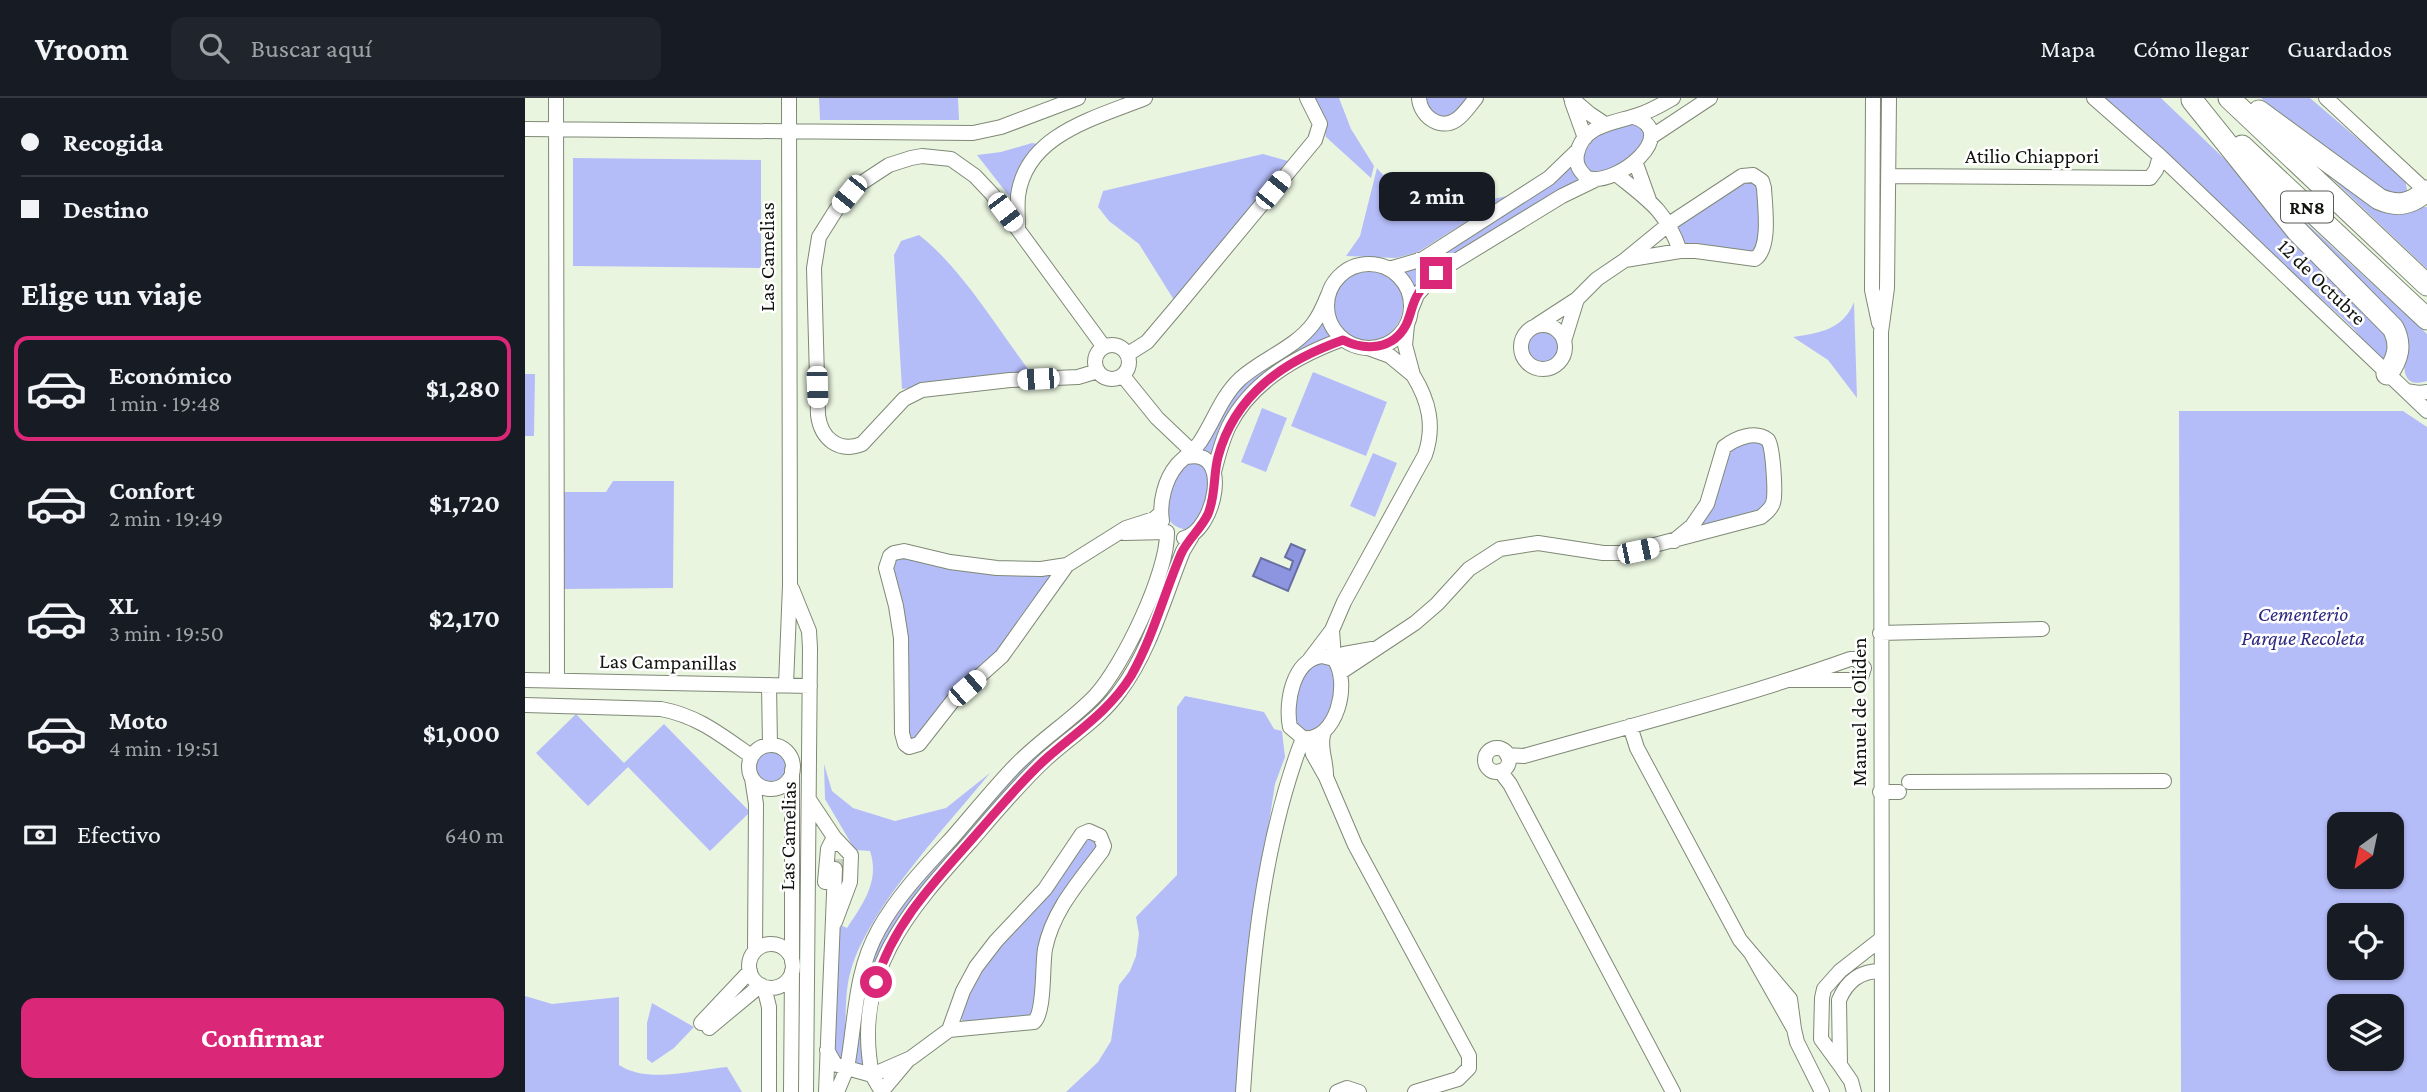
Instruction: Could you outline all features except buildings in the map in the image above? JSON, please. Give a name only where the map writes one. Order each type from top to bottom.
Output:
[{"type":"highway","name":"RN8","points":[[2229,98],[2425,283]]},
{"type":"highway","points":[[2242,98],[2379,199],[2403,204],[2427,192]]},
{"type":"highway","name":"RN8","points":[[2191,99],[2425,317]]},
{"type":"highway","points":[[2191,99],[2297,231],[2393,328],[2399,348],[2396,360],[2387,374]]},
{"type":"street","points":[[556,98],[557,681]]},
{"type":"street","name":"Las Camelias","points":[[786,685],[790,585],[789,98]]},
{"type":"street","points":[[525,129],[981,133],[1078,98]]},
{"type":"street","points":[[1019,229],[1017,205],[1020,187],[1029,166],[1043,147],[1063,132],[1145,98]]},
{"type":"street","points":[[1128,354],[1147,342],[1315,140],[1320,124],[1307,98]]},
{"type":"street","points":[[1419,98],[1426,116],[1444,123],[1456,120],[1476,98]]},
{"type":"street","points":[[1571,98],[1605,124]]},
{"type":"street","points":[[1571,98],[1582,144],[1577,165],[1587,178],[1595,180]]},
{"type":"street","points":[[1388,269],[1417,261],[1549,178],[1605,124],[1655,109],[1673,98]]},
{"type":"street","points":[[1651,137],[1710,98]]},
{"type":"street","name":"Manuel de Oliden","points":[[1873,98],[1872,290],[1881,332]]},
{"type":"street","name":"Manuel de Oliden","points":[[1882,1092],[1881,332],[1887,288],[1889,98]]},
{"type":"street","name":"12 de Octubre","points":[[2094,98],[2160,156],[2427,411]]},
{"type":"street","points":[[2326,98],[2427,192]]},
{"type":"street","points":[[1367,348],[1391,342],[1400,334],[1417,295],[1436,273],[1562,196],[1595,180],[1616,174],[1635,161],[1649,146],[1651,137],[1649,125],[1634,117]]},
{"type":"street","points":[[1098,371],[1078,377],[922,390],[904,399],[869,439],[853,448],[835,444],[822,430],[818,415],[815,252],[818,237],[849,194],[889,165],[922,156],[942,157],[960,163],[975,176],[1019,229],[1104,347]]},
{"type":"street","name":"Atilio Chiappori","points":[[1889,176],[2150,178],[2160,156]]},
{"type":"street","points":[[1635,161],[1650,202]]},
{"type":"street","points":[[1616,174],[1650,202],[1669,224],[1680,251]]},
{"type":"street","points":[[1577,299],[1560,361],[1548,369],[1534,368],[1523,358],[1520,345],[1525,332],[1577,299],[1597,279],[1626,260],[1669,224],[1742,176],[1748,174],[1758,178],[1764,188],[1765,242],[1761,255],[1749,260],[1711,251],[1680,251],[1626,260]]},
{"type":"street","points":[[837,1092],[847,1068],[858,982],[870,946],[887,916],[929,863],[1016,765],[1103,687],[1125,652],[1161,565],[1167,544],[1167,532],[1161,513],[1166,486],[1173,471],[1192,455],[1228,393],[1249,371],[1297,340],[1310,328],[1333,283],[1352,267],[1364,264],[1388,269],[1406,287],[1410,299],[1405,345],[1413,376],[1429,412],[1429,444],[1344,603],[1332,631],[1297,676],[1289,701],[1290,727],[1306,738],[1355,845],[1469,1056],[1469,1068],[1458,1079],[1415,1092]]},
{"type":"street","points":[[1328,295],[1329,319],[1343,340],[1390,356],[1413,376]]},
{"type":"street","points":[[1537,325],[1551,326],[1565,341]]},
{"type":"street","points":[[949,1030],[968,982],[996,941],[1045,889],[1082,834],[1089,831],[1100,836],[1104,846],[1102,851],[1073,887],[1048,936],[1043,964],[1042,1003],[1038,1018],[1026,1024],[949,1030],[911,1058],[882,1092],[871,1074],[867,1034],[876,982],[889,947],[905,919],[1007,798],[1048,758],[1098,716],[1121,690],[1139,661],[1182,551],[1202,524],[1212,501],[1214,472],[1224,438],[1239,409],[1278,373],[1308,354],[1343,340]]},
{"type":"street","points":[[1117,345],[1128,354],[1129,366],[1123,376],[1111,379],[1103,377],[1098,371],[1095,358],[1104,347],[1117,345]]},
{"type":"street","points":[[1123,376],[1192,455],[1210,463],[1214,472]]},
{"type":"street","points":[[2406,391],[2427,392]]},
{"type":"street","points":[[1157,418],[1173,451],[1173,471]]},
{"type":"street","points":[[1337,665],[1387,643],[1415,623],[1469,569],[1500,549],[1538,543],[1613,554],[1652,547],[1674,541],[1754,519],[1766,513],[1773,503],[1773,450],[1768,440],[1755,435],[1724,447],[1707,504],[1692,526],[1674,541]]},
{"type":"street","points":[[1067,565],[1002,656],[955,698],[919,744],[909,747],[905,744],[902,733],[899,623],[886,568],[890,556],[904,551],[950,562],[997,568],[1041,569],[1067,565],[1120,533],[1154,519],[1161,513]]},
{"type":"street","points":[[1120,533],[1167,532],[1176,538],[1192,536]]},
{"type":"street","name":"Las Camelias","points":[[790,585],[809,631],[810,801],[806,1092]]},
{"type":"street","points":[[1880,633],[2042,629]]},
{"type":"street","points":[[1326,777],[1327,765],[1321,742],[1339,701],[1332,631]]},
{"type":"street","points":[[1310,659],[1322,656],[1337,665]]},
{"type":"street","name":"Las Campanillas","points":[[525,680],[810,685]]},
{"type":"street","points":[[1673,1092],[1510,784],[1500,771],[1489,769],[1485,762],[1486,754],[1491,749],[1499,748],[1507,755],[1524,756],[1790,680]]},
{"type":"street","points":[[769,685],[770,745]]},
{"type":"street","points":[[1087,704],[1098,716]]},
{"type":"street","points":[[525,705],[661,709],[681,713],[695,718],[751,756]]},
{"type":"street","points":[[1630,726],[1637,748],[1740,940],[1751,953],[1794,1029],[1797,1042],[1822,1092]]},
{"type":"street","points":[[1306,738],[1319,736],[1324,732]]},
{"type":"street","points":[[1243,1092],[1247,1029],[1268,863],[1279,810],[1306,738]]},
{"type":"street","points":[[755,951],[756,804],[749,763],[751,756],[763,746],[770,745],[784,750],[792,763],[791,1092]]},
{"type":"street","points":[[1500,771],[1507,766],[1507,755]]},
{"type":"street","points":[[752,778],[763,787],[778,787],[790,778],[792,770]]},
{"type":"street","points":[[1880,787],[1904,787],[1913,792],[1925,782],[2164,781]]},
{"type":"street","points":[[810,801],[837,857],[831,932],[826,1092]]},
{"type":"street","points":[[831,932],[850,882],[851,855],[837,857],[828,849],[825,892],[832,913]]},
{"type":"street","points":[[1854,1092],[1851,1081],[1821,1039],[1822,998],[1824,989],[1840,971],[1881,939]]},
{"type":"street","points":[[750,971],[705,1026],[762,986],[781,985],[790,976],[790,956],[780,946],[767,944],[755,951],[751,957],[750,971],[762,986],[769,1007],[769,1092]]},
{"type":"street","points":[[1840,1065],[1839,1000],[1850,981],[1869,971],[1881,971]]},
{"type":"street","points":[[827,1050],[835,1064],[871,1074],[911,1058]]},
{"type":"street","points":[[1337,1092],[1347,1088],[1359,1092]]},
{"type":"green space","points":[[819,98],[958,98],[959,120],[820,120]]},
{"type":"green space","points":[[1310,98],[1339,98],[1351,129],[1374,166],[1371,178],[1326,137]]},
{"type":"green space","points":[[1422,98],[1470,98],[1449,119],[1437,117]]},
{"type":"green space","points":[[2105,98],[2161,98],[2236,170],[2387,326],[2388,357],[2383,359],[2369,349],[2354,329]]},
{"type":"green space","points":[[2261,98],[2310,98],[2405,179],[2407,190],[2403,195],[2387,196],[2305,135]]},
{"type":"green space","points":[[1630,120],[1641,126],[1647,135],[1636,155],[1603,174],[1589,172],[1582,165],[1592,142],[1612,124]]},
{"type":"green space","points":[[1032,143],[1038,144],[1015,195],[1009,196],[977,155],[1001,152]]},
{"type":"green space","points":[[2304,152],[2409,207],[2427,207],[2427,269]]},
{"type":"green space","points":[[1263,154],[1288,161],[1174,300],[1139,244],[1109,221],[1098,207],[1103,191]]},
{"type":"green space","points":[[573,158],[761,160],[761,268],[573,266]]},
{"type":"green space","points":[[1573,164],[1583,179],[1562,188],[1421,277],[1412,289],[1401,272],[1421,268],[1559,178]]},
{"type":"green space","points":[[1377,168],[1409,193],[1439,205],[1463,205],[1507,196],[1418,252],[1396,258],[1346,256],[1360,236]]},
{"type":"green space","points":[[1747,179],[1759,184],[1760,247],[1754,255],[1688,247],[1679,241],[1676,228]]},
{"type":"green space","points":[[2280,199],[2427,334],[2427,381],[2419,383],[2409,380],[2405,371],[2404,351]]},
{"type":"green space","points":[[919,235],[950,264],[1031,373],[902,389],[894,255],[901,241]]},
{"type":"green space","points":[[1367,269],[1387,275],[1397,285],[1403,305],[1397,325],[1387,335],[1367,341],[1347,335],[1337,325],[1331,305],[1337,285],[1347,275]]},
{"type":"green space","points":[[1854,302],[1857,398],[1828,360],[1793,337],[1821,332],[1837,324]]},
{"type":"green space","points":[[1324,316],[1325,324],[1335,337],[1301,350],[1256,382],[1228,415],[1213,460],[1202,452],[1226,406],[1245,382]]},
{"type":"green space","points":[[1542,329],[1555,334],[1560,347],[1555,360],[1542,365],[1529,360],[1524,347],[1529,334]]},
{"type":"green space","points":[[1313,372],[1387,402],[1366,456],[1291,426]]},
{"type":"green space","points":[[525,374],[535,374],[534,436],[525,436]]},
{"type":"green space","points":[[1262,408],[1287,418],[1266,472],[1241,462]]},
{"type":"green space","name":"Cementerio Parque Recoleta","points":[[2179,411],[2403,411],[2427,427],[2427,1092],[2181,1092]]},
{"type":"green space","points":[[1759,439],[1764,442],[1768,485],[1762,507],[1742,518],[1701,529],[1698,521],[1729,447]]},
{"type":"green space","points":[[1373,453],[1397,463],[1375,517],[1350,506]]},
{"type":"green space","points":[[1194,460],[1207,468],[1207,495],[1199,517],[1186,530],[1169,520],[1166,502],[1176,477]]},
{"type":"green space","points":[[613,481],[674,481],[673,588],[564,589],[563,492],[606,492]]},
{"type":"green space","points":[[890,556],[950,562],[1067,565],[1012,644],[909,747]]},
{"type":"green space","points":[[1312,663],[1329,663],[1337,675],[1334,699],[1329,712],[1314,731],[1297,729],[1293,700],[1300,680]]},
{"type":"green space","points":[[1185,696],[1264,712],[1274,729],[1282,731],[1285,757],[1275,784],[1249,950],[1237,1092],[1066,1092],[1098,1062],[1111,1041],[1119,985],[1130,971],[1136,956],[1139,934],[1136,917],[1177,875],[1177,707]]},
{"type":"green space","points":[[576,714],[624,763],[664,724],[750,812],[710,851],[628,767],[588,806],[536,753]]},
{"type":"green space","points":[[1085,714],[1087,716],[885,943],[866,1066],[852,1065],[864,972],[882,931],[919,881],[1008,780]]},
{"type":"green space","points":[[770,750],[781,755],[786,766],[781,777],[770,782],[759,777],[754,766],[759,755]]},
{"type":"green space","points":[[824,764],[832,791],[853,808],[895,821],[946,808],[990,773],[911,867],[861,945],[848,981],[841,1061],[833,1051],[838,924],[847,928],[864,901],[871,882],[873,862],[870,851],[855,850],[825,799]]},
{"type":"green space","points":[[1086,835],[1096,838],[1098,847],[1067,888],[1037,1011],[1030,1018],[965,1024],[959,1016],[977,973]]},
{"type":"green space","points":[[525,996],[552,1004],[619,997],[619,1065],[631,1071],[657,1075],[727,1067],[742,1092],[525,1092]]},
{"type":"green space","points":[[652,1003],[694,1027],[674,1048],[652,1063],[647,1059],[647,1023]]},
{"type":"shaded area","points":[[1291,544],[1305,550],[1288,591],[1253,576],[1261,558],[1290,570],[1293,561],[1285,557]]},
{"type":"tunnel","points":[[841,859],[841,869]]},
{"type":"route","points":[[876,982],[895,934],[931,886],[1007,798],[1109,705],[1130,676],[1149,638],[1182,551],[1207,514],[1214,490],[1214,472],[1224,438],[1239,409],[1261,385],[1308,354],[1327,345],[1343,340],[1367,348],[1391,342],[1407,323],[1417,295],[1436,273]]}]
